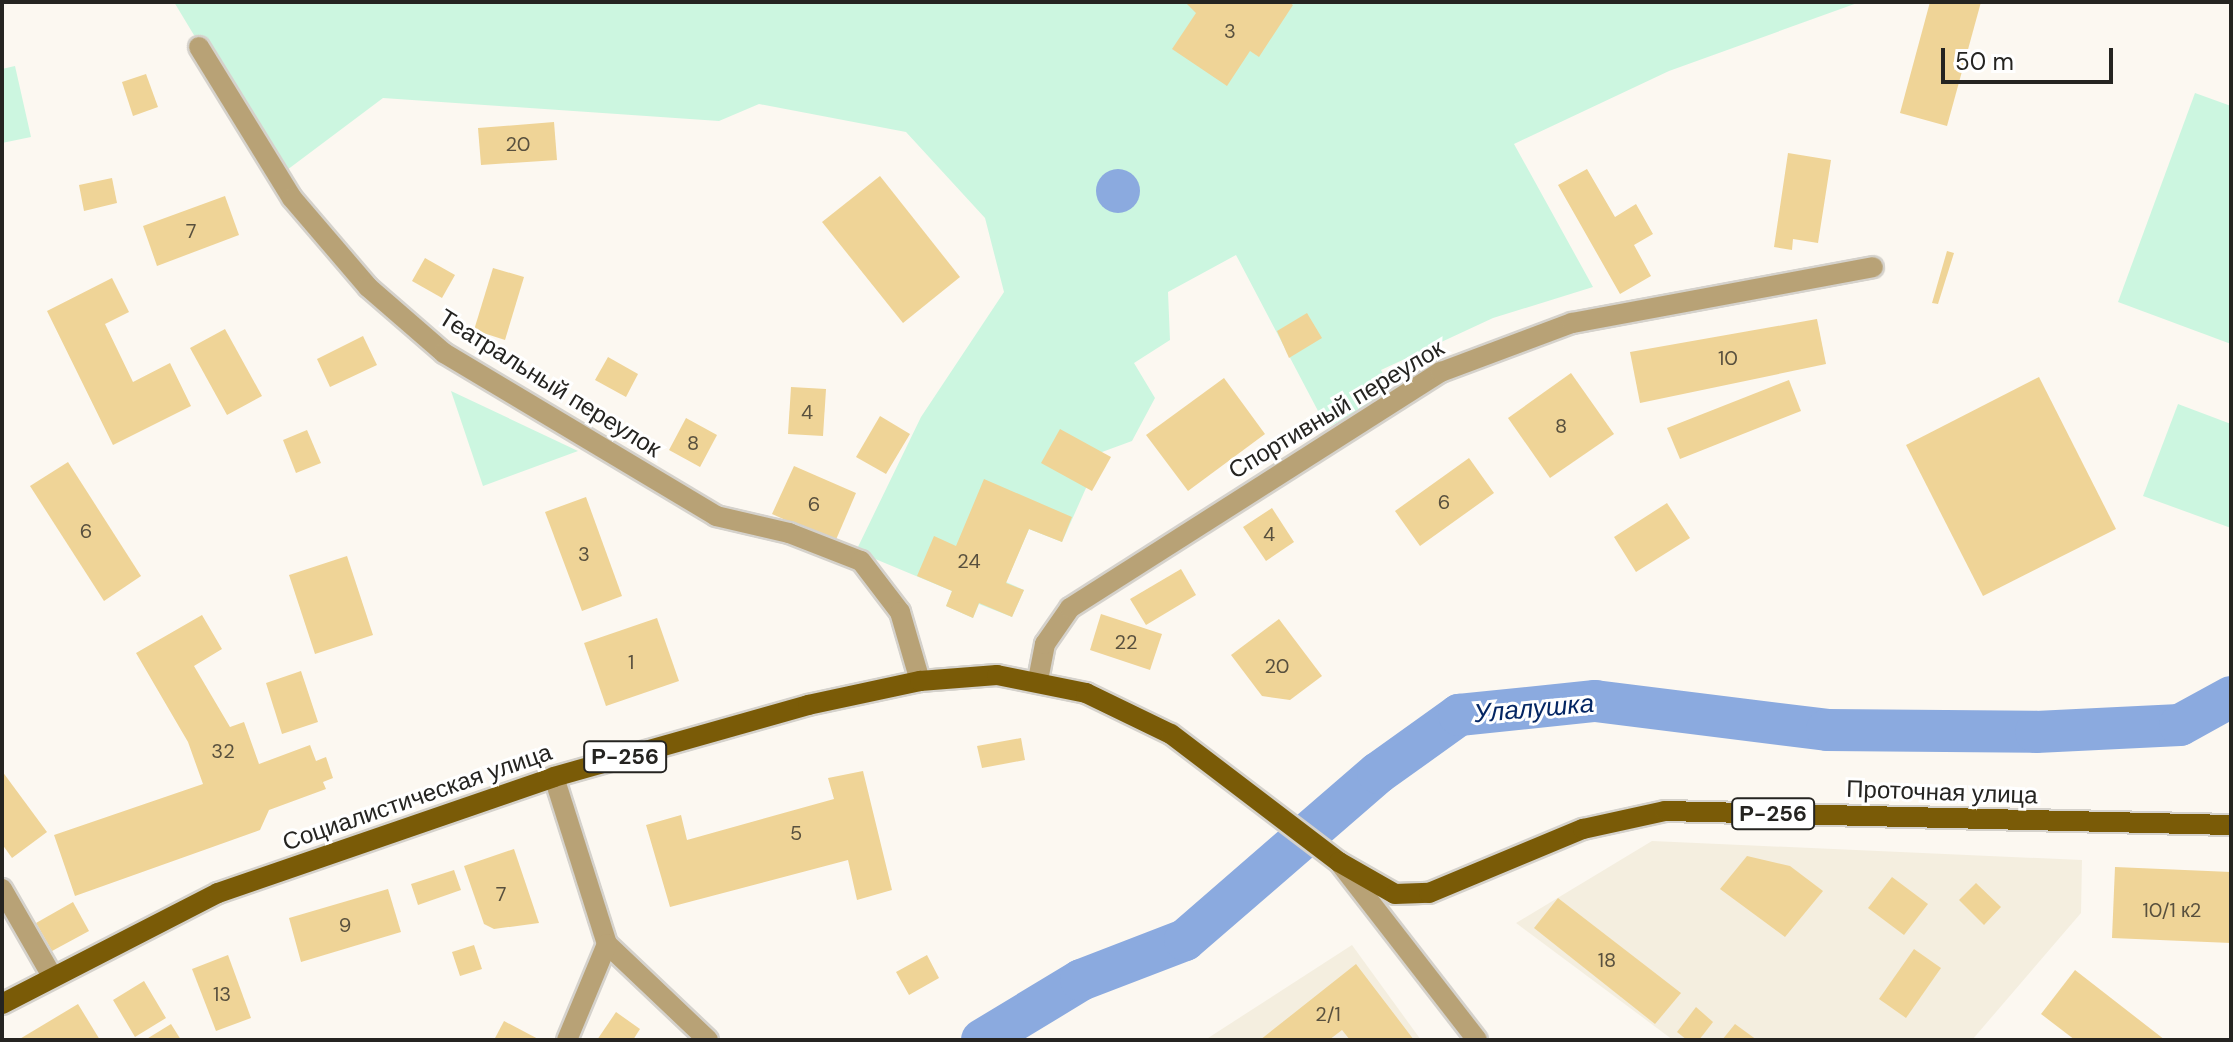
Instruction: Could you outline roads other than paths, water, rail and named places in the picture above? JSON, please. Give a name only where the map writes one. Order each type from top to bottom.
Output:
[{"type":"main road","name":"Социалистическая улица","points":[[2,1004],[218,893],[554,777],[808,705],[920,681],[1038,680],[1171,734],[1339,862]]},
{"type":"main road","name":"Проточная улица","points":[[1339,862],[1395,894],[1429,893],[1583,829],[1665,811],[2231,825]]},
{"type":"street","name":"Театральный переулок","points":[[199,47],[292,198],[368,287],[444,353],[716,516],[789,533],[861,561],[900,612],[920,681]]},
{"type":"street","name":"Спортивный переулок","points":[[1038,680],[1045,644],[1070,608],[1441,372],[1572,323],[1873,267]]},
{"type":"street","points":[[554,777],[607,944],[708,1040]]},
{"type":"street","points":[[1339,862],[1477,1040]]},
{"type":"street","points":[[2,889],[52,976]]},
{"type":"street","points":[[567,1040],[607,944]]},
{"type":"water","points":[[1118,169],[1134,175],[1140,191],[1134,207],[1118,213],[1102,207],[1096,191],[1102,175]]},
{"type":"waterway","name":"Улалушка","points":[[982,1040],[1081,980],[1185,940],[1378,773],[1459,715],[1595,701],[1827,730],[2036,732],[2180,725],[2231,697]]}]
